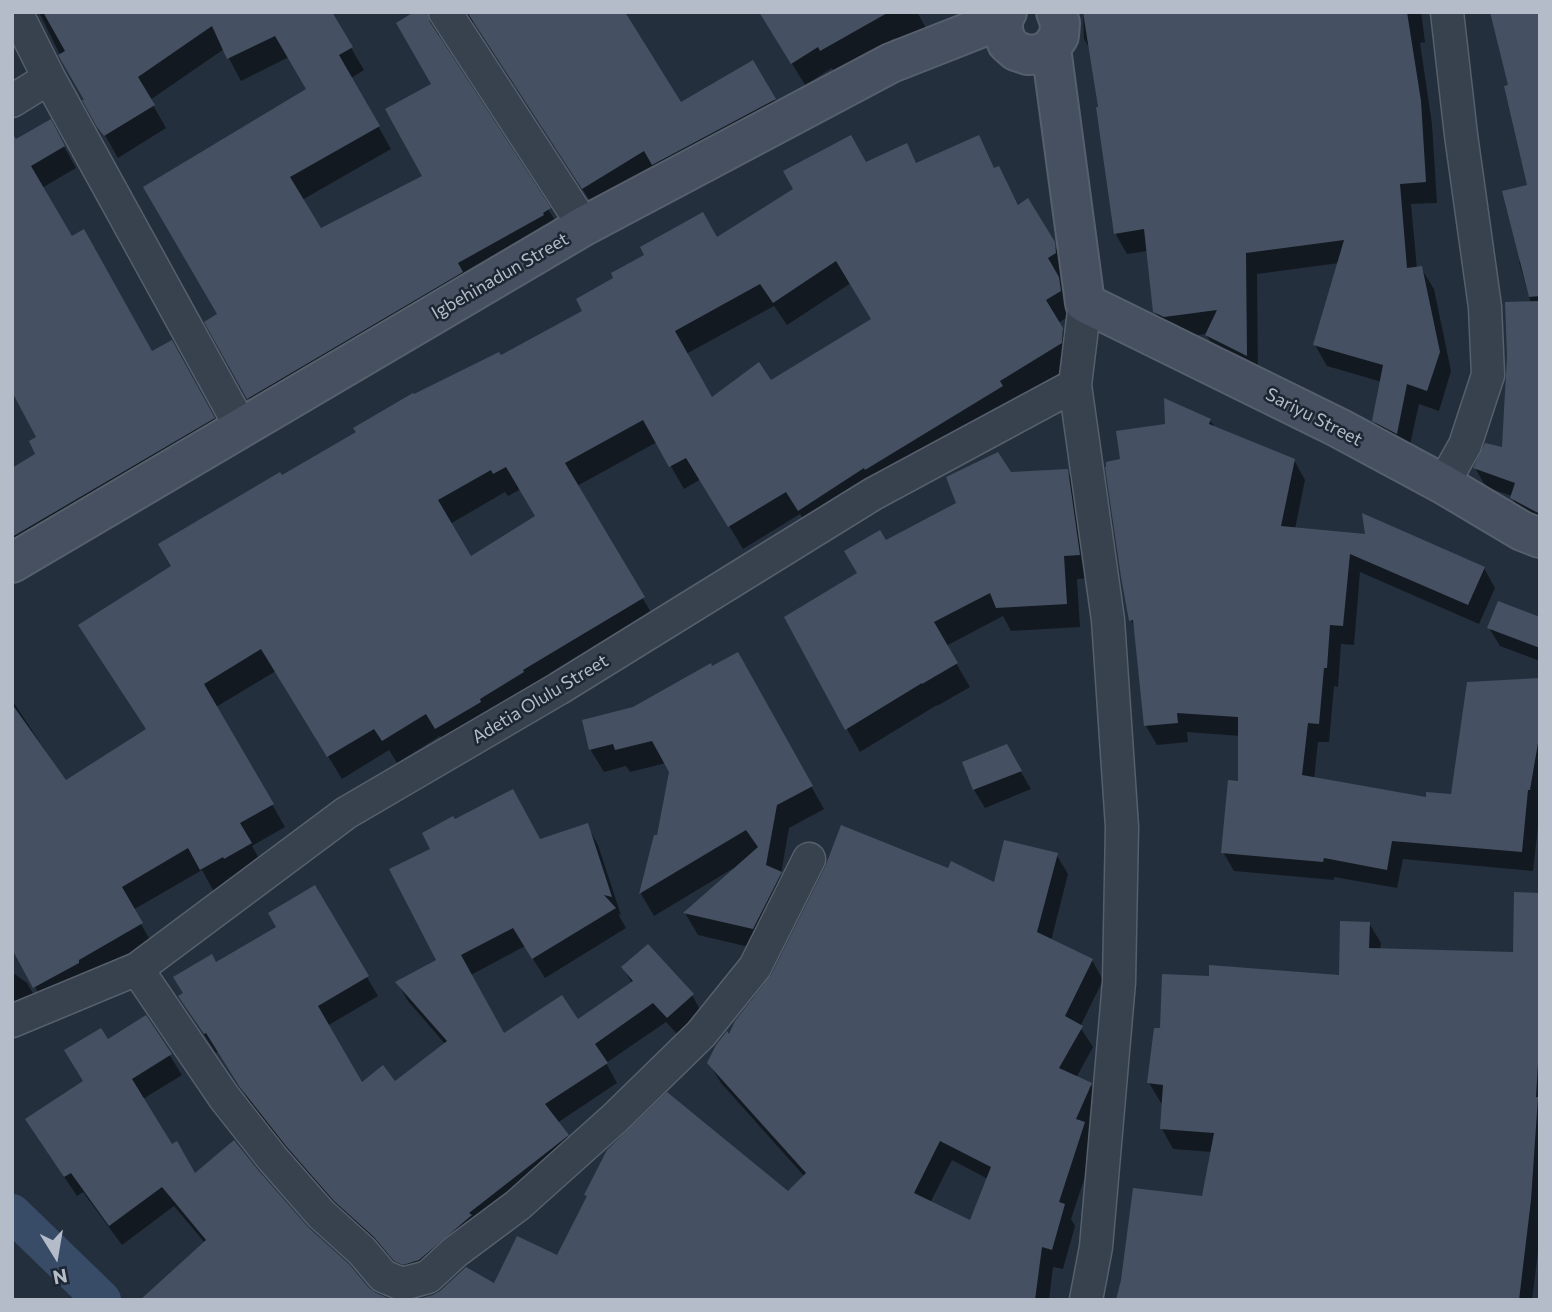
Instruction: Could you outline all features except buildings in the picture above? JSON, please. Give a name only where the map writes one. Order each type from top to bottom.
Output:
[{"type":"street","points":[[16,12],[49,78],[241,427]]},
{"type":"street","points":[[445,12],[584,226]]},
{"type":"street","points":[[1443,484],[1465,444],[1488,375],[1485,307],[1447,12]]},
{"type":"street","points":[[1005,16],[1003,31],[1007,43],[1016,51],[1028,55],[1040,54],[1054,30]]},
{"type":"street","name":"Igbehinadun Street","points":[[12,563],[584,226],[891,64],[1005,16]]},
{"type":"street","points":[[1054,30],[1085,303],[1074,385],[1108,621],[1122,827],[1119,982],[1096,1247],[1086,1300]]},
{"type":"street","points":[[12,100],[49,78]]},
{"type":"street","name":"Sariyu Street","points":[[1085,303],[1339,428],[1443,484],[1522,531],[1540,538]]},
{"type":"street","name":"Adetia Olulu Street","points":[[12,1021],[138,969],[346,813],[558,689],[873,494],[1074,385]]},
{"type":"street","points":[[138,969],[224,1097],[272,1158],[383,1276],[402,1284],[429,1276],[455,1252],[517,1205],[615,1118],[701,1034],[755,967],[809,859]]},
{"type":"waterway","points":[[12,1213],[102,1300]]}]
